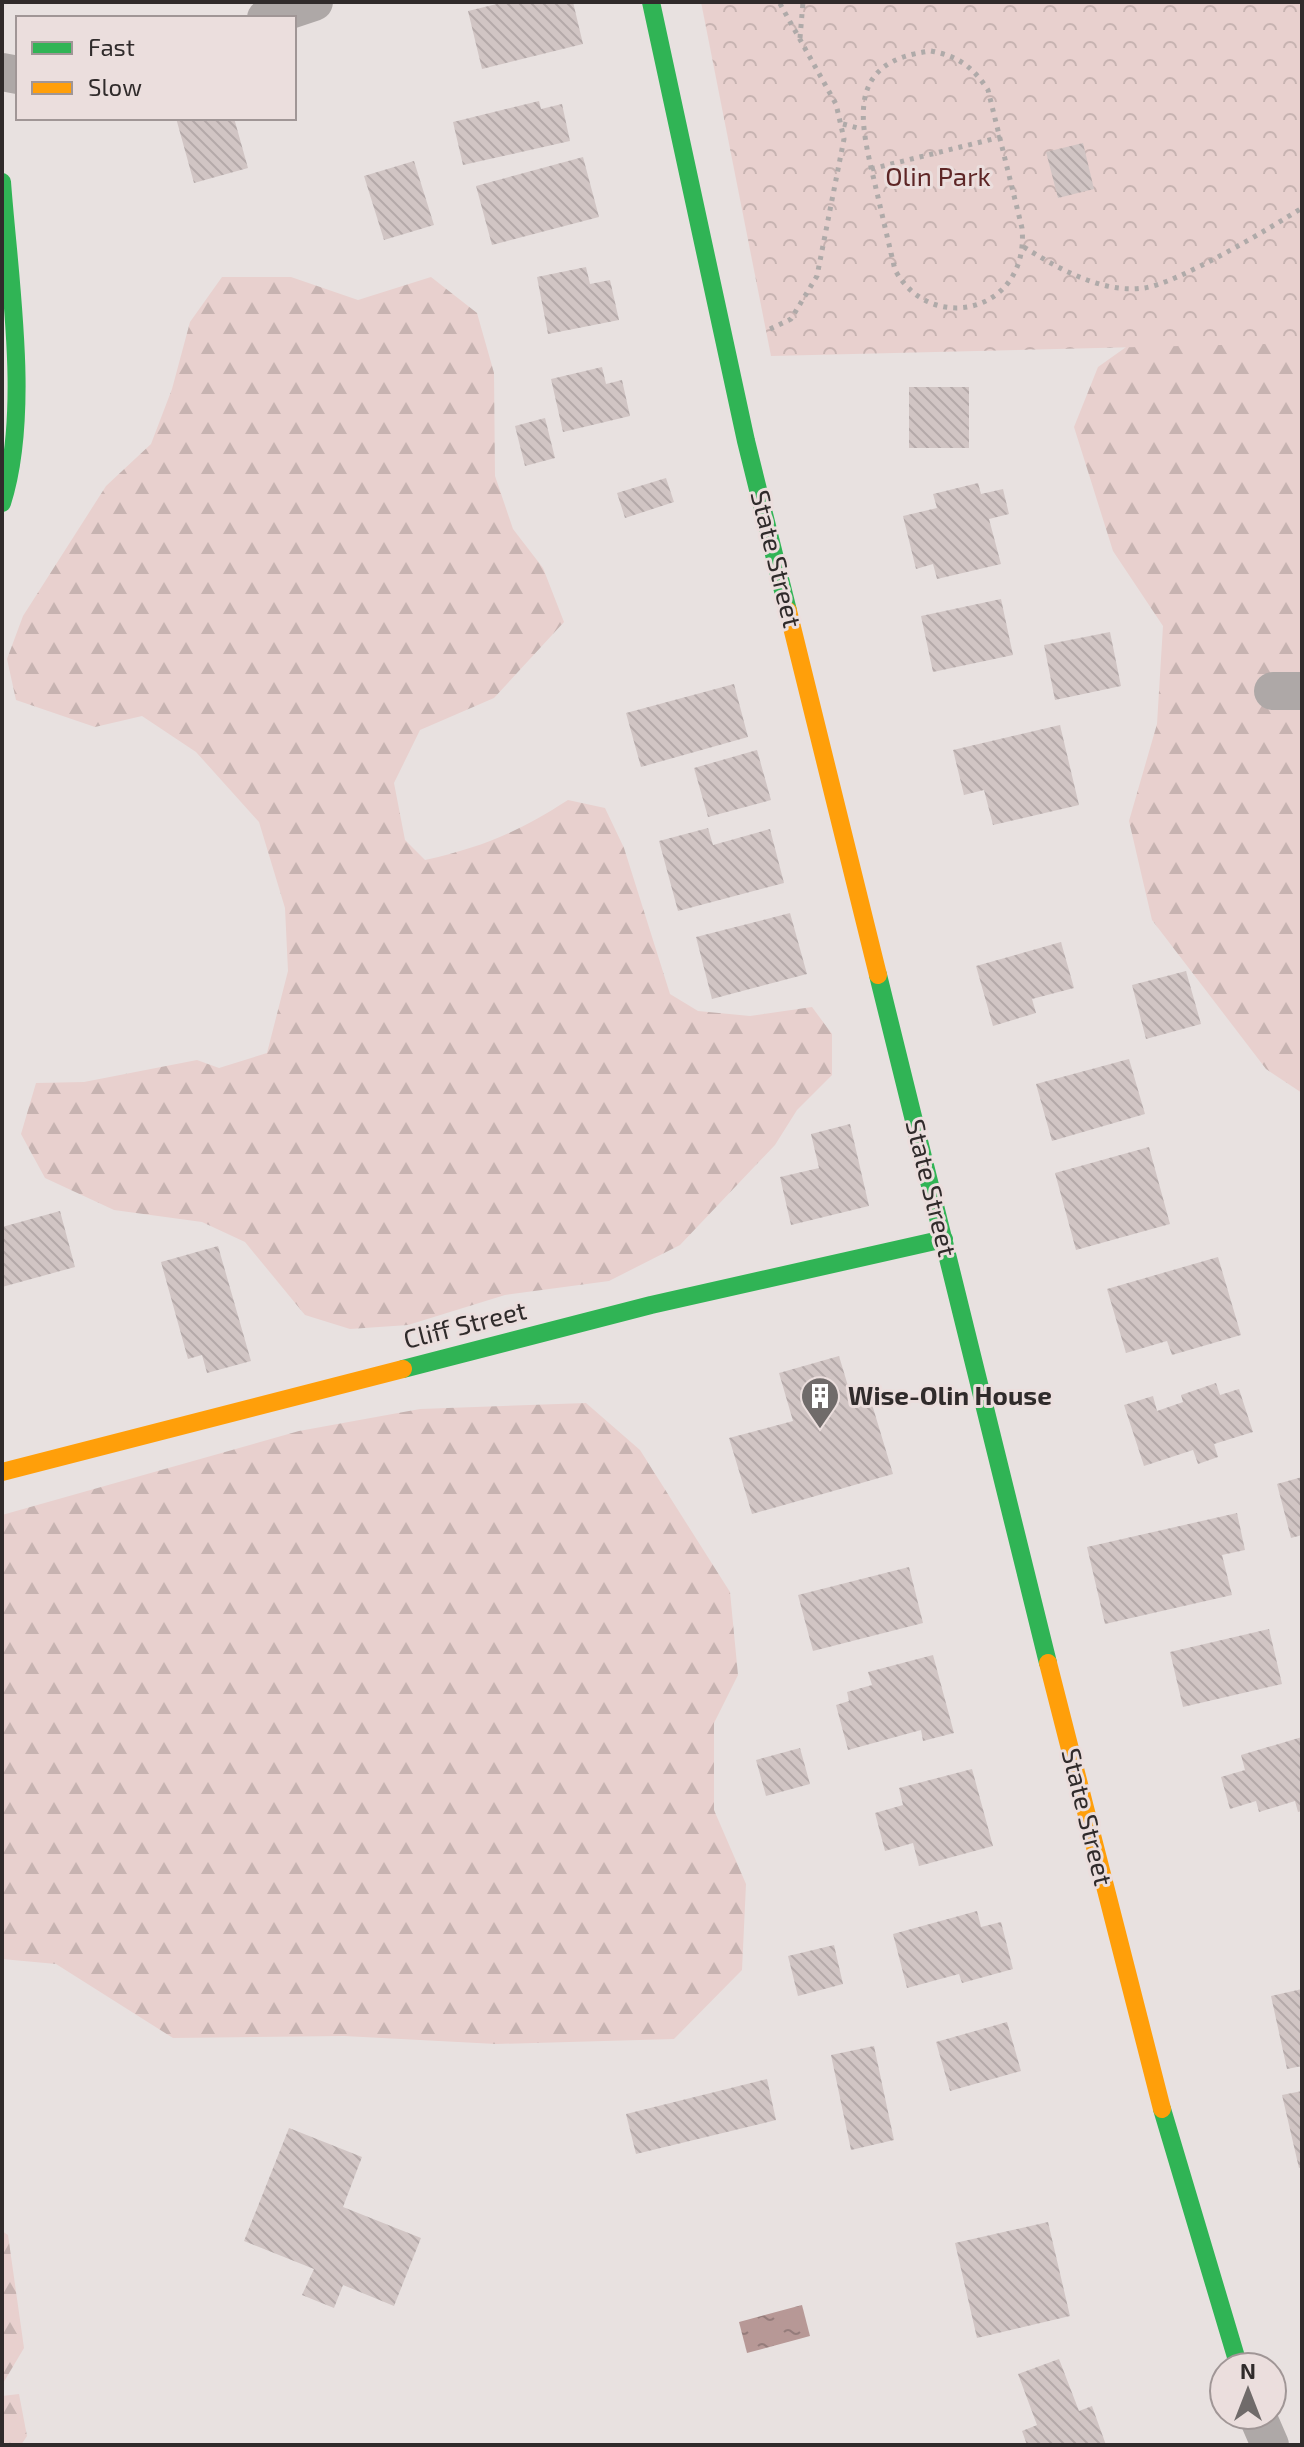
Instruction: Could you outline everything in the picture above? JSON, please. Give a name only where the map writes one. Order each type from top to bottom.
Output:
[{"type":"street","points":[[272,16],[314,2]]},
{"type":"street","name":"State Street","points":[[651,2],[746,441],[1138,2023],[1182,2186],[1234,2351]]},
{"type":"street","points":[[2,182],[11,338],[13,468],[2,503]]},
{"type":"street","name":"Cliff Street","points":[[2,1472],[651,1305],[944,1239]]},
{"type":"path","points":[[770,329],[791,319],[817,276],[840,172],[843,124],[779,2]]},
{"type":"path","points":[[800,39],[803,2]]},
{"type":"path","points":[[931,51],[960,60],[977,72],[988,90],[1020,209],[1024,247],[1017,273],[1009,285],[989,299],[966,306],[949,306],[914,295],[895,270],[862,129],[862,99],[869,82],[897,60],[931,51]]},
{"type":"path","points":[[843,124],[862,129]]},
{"type":"path","points":[[871,169],[1001,137]]},
{"type":"path","points":[[1024,247],[1083,278],[1144,288],[1183,273],[1302,208]]},
{"type":"green space","name":"Olin Park","points":[[701,2],[1302,2],[1302,343],[771,356]]},
{"type":"green space","points":[[222,277],[291,277],[358,300],[431,277],[477,313],[494,373],[495,476],[513,529],[543,568],[564,622],[494,698],[420,730],[394,783],[405,840],[425,860],[500,837],[568,800],[605,808],[624,848],[670,994],[698,1011],[750,1016],[812,1007],[832,1034],[832,1075],[797,1110],[775,1145],[680,1245],[609,1281],[505,1295],[408,1325],[350,1329],[305,1315],[245,1242],[202,1222],[114,1210],[45,1178],[21,1134],[36,1083],[84,1082],[197,1060],[219,1068],[267,1053],[288,971],[285,908],[259,822],[196,752],[142,716],[95,727],[16,700],[7,659],[23,616],[106,486],[151,444],[172,389],[190,322]]},
{"type":"green space","points":[[1302,298],[1302,1093],[1266,1069],[1152,920],[1129,821],[1157,724],[1163,626],[1113,551],[1074,427],[1098,367],[1174,313]]},
{"type":"green space","points":[[586,1403],[640,1450],[730,1592],[738,1675],[714,1723],[714,1810],[746,1884],[742,1970],[674,2039],[496,2044],[344,2036],[173,2038],[56,1964],[2,1959],[2,1515],[299,1431],[420,1409]]},
{"type":"green space","points":[[2,2231],[8,2235],[24,2348],[2,2385]]},
{"type":"green space","points":[[19,2394],[27,2436],[21,2445],[2,2445],[2,2396]]},
{"type":"water","points":[[802,2305],[810,2336],[747,2353],[739,2322]]},
{"type":"building","points":[[505,2],[573,2],[583,44],[482,69],[468,11]]},
{"type":"building","points":[[539,101],[541,109],[562,104],[570,141],[463,165],[453,122]]},
{"type":"building","points":[[177,120],[235,120],[248,168],[194,183]]},
{"type":"building","points":[[1083,143],[1094,189],[1058,198],[1046,152]]},
{"type":"building","points":[[583,157],[599,217],[492,245],[476,186]]},
{"type":"building","points":[[414,161],[434,225],[384,240],[364,176]]},
{"type":"building","points":[[586,267],[590,284],[610,280],[619,320],[548,334],[537,277]]},
{"type":"building","points":[[602,367],[606,384],[622,380],[630,416],[563,432],[551,379]]},
{"type":"building","points":[[909,387],[969,387],[969,448],[909,448]]},
{"type":"building","points":[[545,418],[555,458],[525,466],[515,426]]},
{"type":"building","points":[[666,478],[674,502],[625,518],[617,493]]},
{"type":"building","points":[[978,483],[981,494],[1003,489],[1009,514],[989,519],[1001,564],[937,579],[933,564],[916,569],[903,516],[937,508],[933,494]]},
{"type":"building","points":[[1001,599],[1013,655],[933,672],[921,616]]},
{"type":"building","points":[[1110,632],[1121,686],[1055,700],[1044,645]]},
{"type":"building","points":[[734,684],[748,737],[641,767],[626,713]]},
{"type":"building","points":[[1060,725],[1079,805],[993,825],[984,790],[964,795],[953,750]]},
{"type":"building","points":[[757,750],[771,800],[708,817],[694,768]]},
{"type":"building","points":[[708,828],[713,845],[770,829],[784,883],[678,911],[659,841]]},
{"type":"building","points":[[790,913],[807,974],[712,999],[696,937]]},
{"type":"building","points":[[1061,942],[1074,988],[1032,999],[1036,1013],[993,1026],[976,966]]},
{"type":"building","points":[[1186,971],[1201,1024],[1146,1039],[1132,985]]},
{"type":"building","points":[[1129,1059],[1145,1114],[1052,1141],[1036,1084]]},
{"type":"building","points":[[850,1124],[869,1206],[791,1225],[780,1177],[819,1168],[811,1134]]},
{"type":"building","points":[[1149,1147],[1170,1224],[1076,1250],[1055,1173]]},
{"type":"building","points":[[60,1211],[75,1267],[2,1287],[2,1227]]},
{"type":"building","points":[[218,1246],[251,1361],[207,1373],[202,1355],[188,1359],[161,1262]]},
{"type":"building","points":[[1218,1257],[1241,1335],[1172,1355],[1167,1341],[1126,1353],[1107,1289]]},
{"type":"building","name":"Wise-Olin House","points":[[839,1356],[854,1406],[871,1401],[893,1474],[752,1514],[729,1438],[793,1421],[779,1373]]},
{"type":"building","points":[[1216,1383],[1220,1395],[1239,1389],[1253,1432],[1214,1444],[1218,1457],[1198,1464],[1193,1450],[1144,1466],[1124,1405],[1153,1396],[1157,1411],[1183,1402],[1181,1395]]},
{"type":"building","points":[[1302,1477],[1302,1535],[1291,1538],[1277,1484]]},
{"type":"building","points":[[1237,1513],[1245,1550],[1222,1555],[1232,1595],[1105,1624],[1087,1547]]},
{"type":"building","points":[[909,1567],[923,1623],[813,1651],[798,1595]]},
{"type":"building","points":[[1269,1629],[1282,1684],[1183,1707],[1170,1652]]},
{"type":"building","points":[[933,1655],[954,1733],[923,1741],[921,1730],[848,1750],[836,1705],[849,1701],[847,1692],[872,1685],[868,1672]]},
{"type":"building","points":[[1302,1737],[1302,1811],[1298,1812],[1295,1801],[1259,1812],[1256,1801],[1230,1809],[1221,1777],[1245,1770],[1241,1755]]},
{"type":"building","points":[[800,1748],[810,1784],[766,1796],[756,1760]]},
{"type":"building","points":[[972,1769],[993,1846],[919,1866],[913,1843],[885,1851],[875,1813],[903,1805],[899,1788]]},
{"type":"building","points":[[977,1911],[981,1927],[1001,1922],[1013,1969],[962,1983],[959,1974],[907,1988],[893,1934]]},
{"type":"building","points":[[834,1945],[843,1984],[798,1996],[788,1956]]},
{"type":"building","points":[[1302,1989],[1302,2066],[1287,2069],[1271,1996]]},
{"type":"building","points":[[1007,2022],[1021,2071],[950,2091],[936,2042]]},
{"type":"building","points":[[874,2046],[894,2140],[851,2150],[831,2055]]},
{"type":"building","points":[[767,2079],[776,2120],[636,2154],[626,2114]]},
{"type":"building","points":[[1302,2091],[1302,2167],[1299,2168],[1282,2095]]},
{"type":"building","points":[[289,2128],[362,2157],[343,2207],[421,2238],[394,2306],[343,2285],[334,2308],[302,2295],[314,2269],[244,2241]]},
{"type":"building","points":[[1048,2222],[1070,2316],[977,2338],[955,2243]]},
{"type":"building","points":[[1059,2359],[1079,2411],[1092,2406],[1106,2445],[1027,2445],[1022,2431],[1037,2425],[1018,2374]]},
{"type":"traffic: fast","points":[[651,2],[746,441],[788,611]]},
{"type":"traffic: fast","points":[[2,182],[17,387],[11,467],[2,503]]},
{"type":"traffic: fast","points":[[878,975],[1048,1663]]},
{"type":"traffic: fast","points":[[403,1369],[651,1305],[944,1239]]},
{"type":"traffic: fast","points":[[1162,2109],[1234,2351]]},
{"type":"traffic: slow","points":[[788,611],[878,975]]},
{"type":"traffic: slow","points":[[2,1472],[403,1369]]},
{"type":"traffic: slow","points":[[1048,1663],[1162,2109]]},
{"type":"place","name":"Wise-Olin House","points":[[820,1430]]}]
